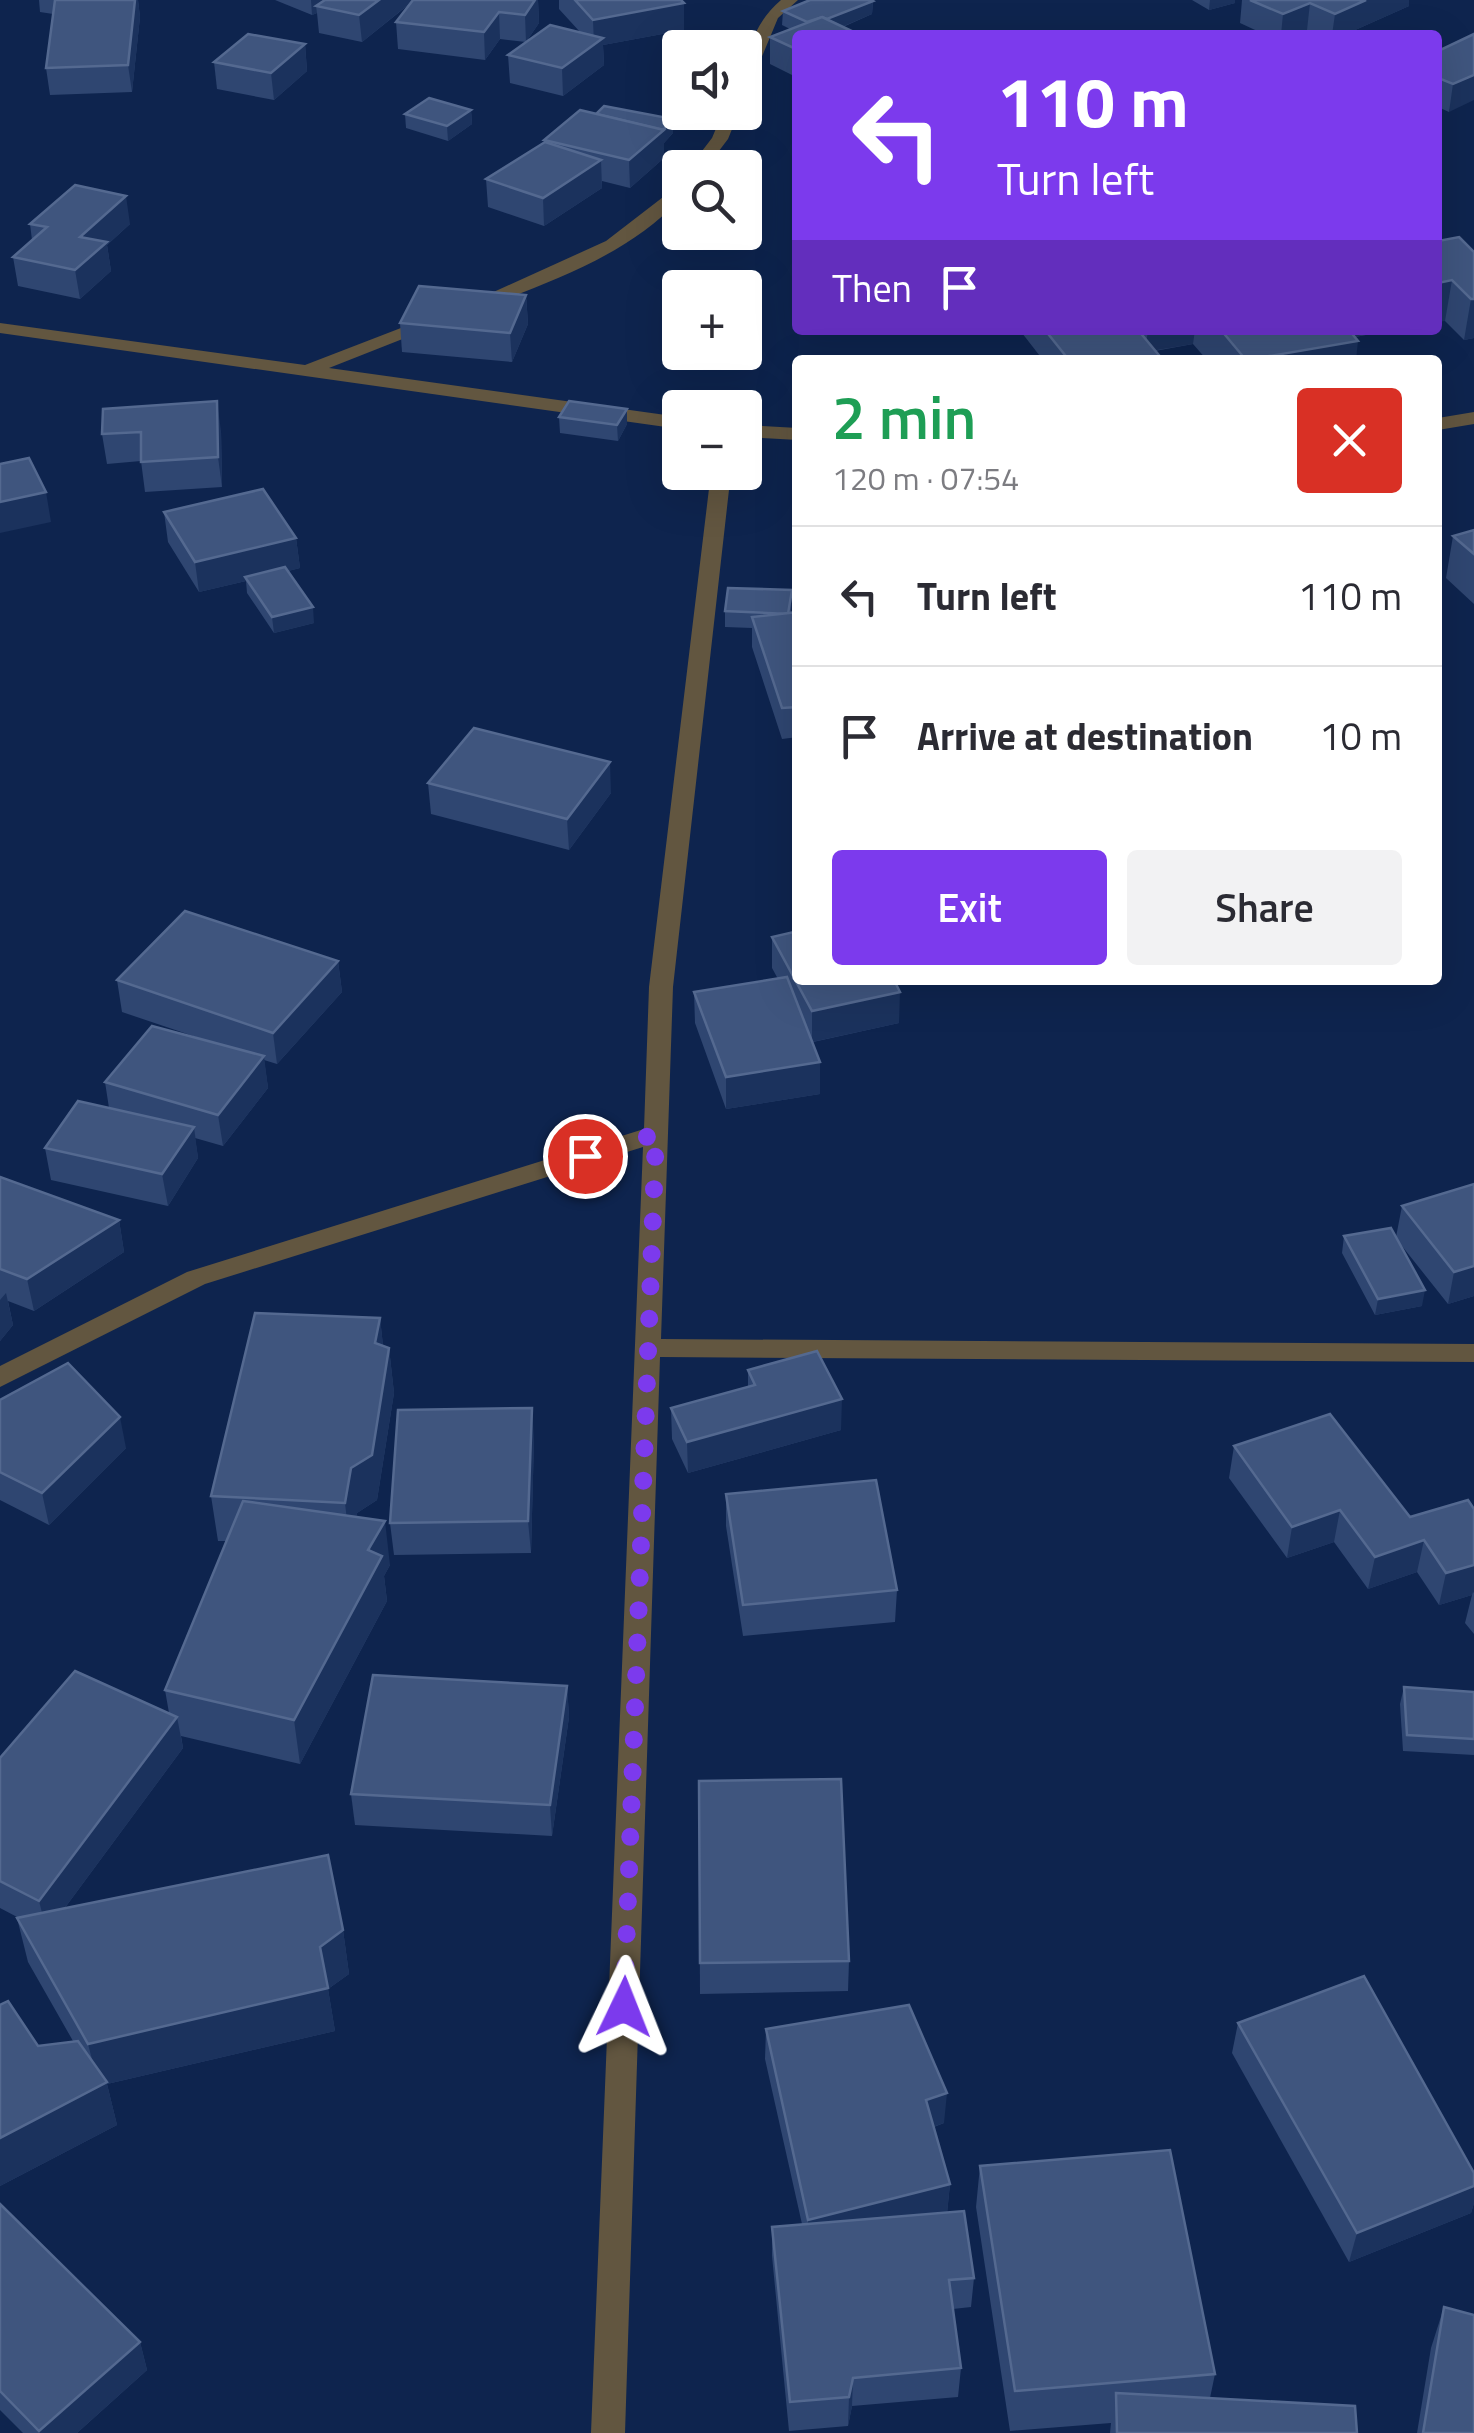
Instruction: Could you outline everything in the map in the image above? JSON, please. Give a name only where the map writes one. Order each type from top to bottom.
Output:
[{"type":"street","points":[[762,37],[771,16],[790,0]]},
{"type":"street","points":[[307,370],[565,268],[662,212]]},
{"type":"street","points":[[0,328],[662,421]]},
{"type":"street","points":[[1442,423],[1474,418]]},
{"type":"street","points":[[762,432],[792,434]]},
{"type":"street","points":[[608,2433],[661,986],[719,490]]},
{"type":"street","points":[[0,1377],[196,1278],[656,1134]]},
{"type":"street","points":[[648,1348],[1474,1354]]},
{"type":"building","points":[[55,0],[135,0],[128,65],[46,68]]},
{"type":"building","points":[[325,0],[379,0],[359,15],[316,6]]},
{"type":"building","points":[[413,0],[535,0],[525,15],[499,12],[484,32],[396,22]]},
{"type":"building","points":[[575,0],[681,0],[684,3],[593,20]]},
{"type":"building","points":[[810,0],[873,1],[827,19],[807,22],[783,11]]},
{"type":"building","points":[[1250,0],[1366,0],[1335,14],[1310,3],[1283,14]]},
{"type":"building","points":[[822,17],[849,30],[792,30],[792,47],[770,37]]},
{"type":"building","points":[[550,25],[603,38],[562,68],[508,55]]},
{"type":"building","points":[[248,34],[305,44],[271,73],[214,62]]},
{"type":"building","points":[[1474,34],[1474,75],[1453,84],[1442,80],[1442,49]]},
{"type":"building","points":[[429,98],[471,110],[447,126],[405,114]]},
{"type":"building","points":[[604,106],[662,117],[662,130],[596,114]]},
{"type":"building","points":[[580,110],[664,130],[629,160],[544,140]]},
{"type":"building","points":[[545,142],[601,160],[543,198],[486,179]]},
{"type":"building","points":[[75,185],[126,196],[80,237],[107,242],[75,270],[13,257],[47,227],[30,224]]},
{"type":"building","points":[[1459,237],[1474,252],[1474,299],[1452,280],[1442,282],[1442,240]]},
{"type":"building","points":[[419,286],[526,295],[510,333],[400,323]]},
{"type":"building","points":[[1049,335],[1142,335],[1159,355],[1065,355]]},
{"type":"building","points":[[1225,335],[1353,335],[1358,341],[1275,355],[1242,355]]},
{"type":"building","points":[[217,401],[218,457],[141,462],[141,432],[102,434],[103,409]]},
{"type":"building","points":[[569,401],[627,409],[617,425],[559,417]]},
{"type":"building","points":[[29,458],[46,492],[0,502],[0,464]]},
{"type":"building","points":[[263,489],[296,538],[195,562],[164,512]]},
{"type":"building","points":[[1474,530],[1474,554],[1453,536]]},
{"type":"building","points":[[285,567],[313,607],[272,617],[245,577]]},
{"type":"building","points":[[728,588],[792,590],[788,614],[725,611]]},
{"type":"building","points":[[792,613],[792,707],[782,708],[752,617]]},
{"type":"building","points":[[474,728],[610,762],[567,819],[428,783]]},
{"type":"building","points":[[185,911],[338,961],[273,1033],[117,980]]},
{"type":"building","points":[[792,932],[792,974],[772,937]]},
{"type":"building","points":[[787,977],[820,1062],[726,1077],[694,992]]},
{"type":"building","points":[[798,985],[896,985],[900,992],[812,1011]]},
{"type":"building","points":[[152,1026],[264,1056],[218,1115],[105,1082]]},
{"type":"building","points":[[78,1101],[194,1127],[162,1174],[45,1148]]},
{"type":"building","points":[[0,1177],[119,1220],[27,1279],[0,1269]]},
{"type":"building","points":[[1474,1184],[1474,1266],[1454,1272],[1402,1206]]},
{"type":"building","points":[[1391,1228],[1425,1290],[1378,1299],[1344,1236]]},
{"type":"building","points":[[255,1313],[380,1318],[375,1343],[389,1348],[372,1455],[351,1468],[345,1503],[211,1496]]},
{"type":"building","points":[[817,1351],[842,1399],[687,1442],[671,1408],[755,1385],[748,1370]]},
{"type":"building","points":[[68,1363],[120,1417],[42,1493],[0,1472],[0,1400]]},
{"type":"building","points":[[532,1408],[528,1521],[390,1523],[398,1410]]},
{"type":"building","points":[[1330,1414],[1410,1517],[1468,1500],[1474,1509],[1474,1565],[1446,1573],[1424,1540],[1375,1557],[1340,1510],[1292,1527],[1234,1446]]},
{"type":"building","points":[[876,1480],[897,1590],[743,1605],[726,1494]]},
{"type":"building","points":[[243,1501],[385,1521],[368,1550],[382,1556],[294,1720],[165,1690]]},
{"type":"building","points":[[75,1671],[177,1717],[39,1901],[0,1881],[0,1758]]},
{"type":"building","points":[[373,1675],[567,1686],[550,1805],[351,1794]]},
{"type":"building","points":[[1404,1687],[1474,1692],[1474,1739],[1407,1735]]},
{"type":"building","points":[[841,1779],[849,1961],[700,1963],[699,1781]]},
{"type":"building","points":[[328,1855],[343,1930],[320,1947],[328,1988],[88,2044],[17,1918]]},
{"type":"building","points":[[1364,1976],[1474,2173],[1474,2186],[1357,2233],[1238,2023]]},
{"type":"building","points":[[8,2001],[38,2046],[78,2041],[107,2082],[0,2138],[0,2005]]},
{"type":"building","points":[[909,2005],[947,2093],[926,2100],[950,2184],[808,2220],[766,2029]]},
{"type":"building","points":[[1170,2150],[1215,2374],[1015,2391],[980,2166]]},
{"type":"building","points":[[0,2204],[140,2342],[39,2431],[0,2391]]},
{"type":"building","points":[[964,2211],[974,2278],[949,2280],[961,2368],[853,2378],[849,2397],[790,2402],[772,2227]]},
{"type":"building","points":[[1444,2307],[1474,2315],[1474,2433],[1423,2433]]},
{"type":"building","points":[[1116,2393],[1355,2406],[1357,2433],[1117,2433]]},
{"type":"route","points":[[585,1156],[656,1134],[624,2007]]}]
